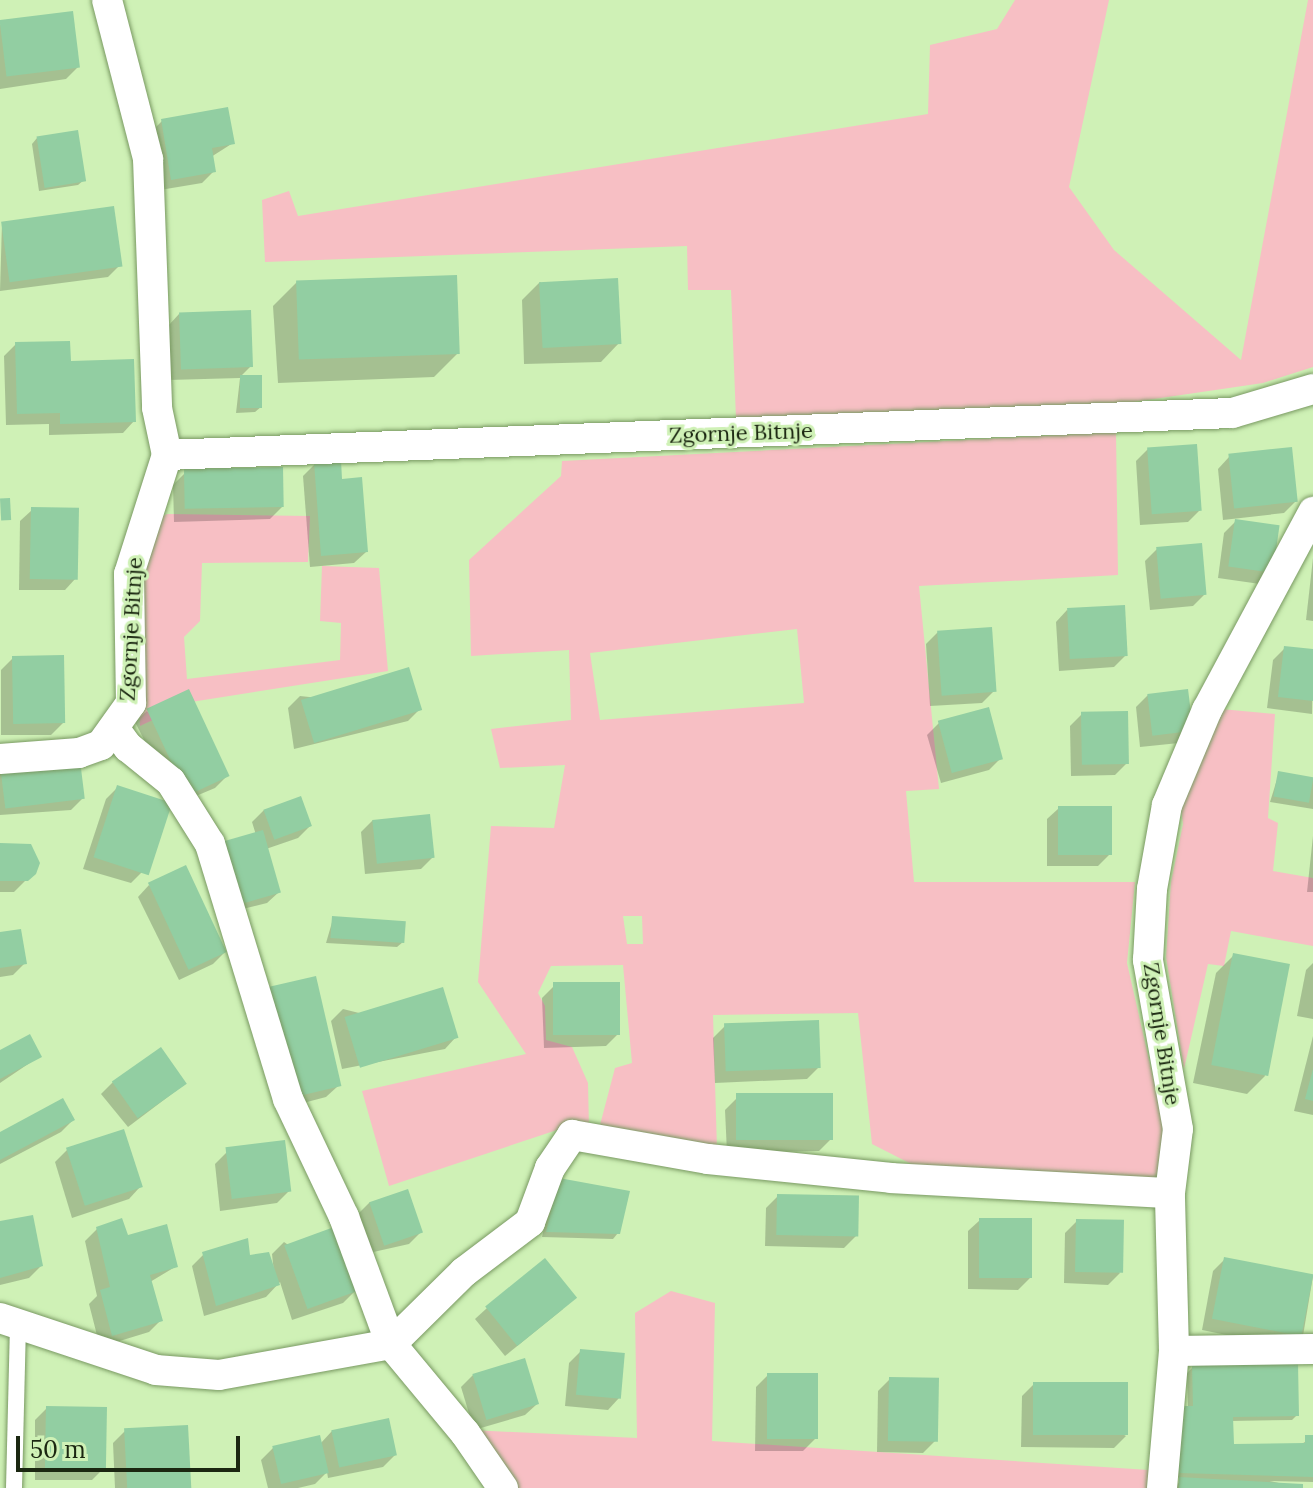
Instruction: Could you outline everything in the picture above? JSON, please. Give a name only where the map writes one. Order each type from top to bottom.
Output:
[{"type":"street","name":"Zgornje Bitnje","points":[[0,759],[79,753],[101,745],[131,703],[129,574],[167,455],[157,408],[148,159],[107,0]]},
{"type":"street","name":"Zgornje Bitnje","points":[[167,455],[1232,413],[1313,389]]},
{"type":"street","name":"Zgornje Bitnje","points":[[1162,1488],[1174,1351],[1170,1193],[1178,1129],[1148,960],[1152,889],[1167,805],[1207,710],[1313,512]]},
{"type":"street","points":[[114,728],[128,747],[171,782],[210,844],[288,1099],[344,1217],[391,1344],[465,1433],[503,1488]]},
{"type":"street","points":[[9,1321],[156,1370],[219,1375],[391,1344],[464,1272],[530,1222],[550,1168],[572,1135],[708,1159],[891,1178],[1170,1193]]},
{"type":"street","points":[[1174,1351],[1313,1349]]},
{"type":"lane","points":[[9,1321],[14,1488]]},
{"type":"shaded area","points":[[1015,0],[1109,0],[1069,187],[1114,250],[1241,360],[1308,0],[1313,0],[1313,367],[1263,383],[1113,405],[736,419],[731,290],[688,290],[687,246],[265,262],[262,200],[289,191],[298,216],[928,114],[930,45],[997,29]]},
{"type":"shaded area","points":[[1116,432],[1118,575],[919,586],[939,789],[906,791],[914,882],[1135,882],[1127,963],[1164,1126],[1164,1171],[1155,1182],[925,1171],[872,1144],[858,1013],[713,1015],[717,1149],[600,1125],[615,1068],[632,1063],[623,965],[551,966],[538,993],[545,1006],[546,1040],[572,1047],[588,1083],[589,1129],[566,1127],[389,1186],[362,1091],[526,1054],[478,982],[491,826],[554,828],[565,765],[500,768],[491,729],[571,720],[569,650],[471,656],[469,560],[561,476],[562,461]],"holes":[[[797,629],[804,703],[600,720],[590,653]],[[623,916],[642,916],[643,944],[627,944]]]},
{"type":"shaded area","points":[[168,514],[310,516],[308,562],[202,563],[200,621],[184,637],[187,679],[340,660],[341,623],[320,621],[322,566],[379,568],[388,671],[191,702],[140,726],[136,621],[153,518]]},
{"type":"shaded area","points":[[1221,709],[1275,714],[1268,818],[1278,823],[1273,871],[1313,878],[1313,946],[1231,931],[1224,966],[1208,964],[1184,1069],[1166,957],[1171,882],[1183,824],[1181,809]]},
{"type":"shaded area","points":[[671,1291],[715,1303],[712,1441],[1149,1470],[1147,1488],[514,1488],[471,1430],[637,1438],[635,1313]]},
{"type":"building","points":[[73,11],[80,68],[6,77],[0,20]]},
{"type":"building","points":[[228,107],[235,144],[212,148],[216,172],[171,180],[161,119]]},
{"type":"building","points":[[78,130],[86,181],[45,188],[37,137]]},
{"type":"building","points":[[114,206],[122,266],[10,282],[1,222]]},
{"type":"building","points":[[457,275],[460,354],[299,360],[296,281]]},
{"type":"building","points":[[618,278],[621,344],[543,348],[539,282]]},
{"type":"building","points":[[251,310],[253,367],[181,369],[179,313]]},
{"type":"building","points":[[70,341],[71,361],[134,359],[136,422],[60,424],[60,413],[17,414],[15,342]]},
{"type":"building","points":[[240,375],[262,375],[262,408],[240,408]]},
{"type":"building","points":[[1197,444],[1202,511],[1152,514],[1147,447]]},
{"type":"building","points":[[1292,447],[1298,502],[1234,508],[1228,454]]},
{"type":"building","points":[[341,460],[342,479],[362,477],[368,552],[321,556],[314,462]]},
{"type":"building","points":[[283,467],[284,507],[185,509],[184,469]]},
{"type":"building","points":[[10,498],[11,520],[1,520],[0,499]]},
{"type":"building","points":[[31,507],[79,508],[78,580],[30,579]]},
{"type":"building","points":[[1235,519],[1280,525],[1273,573],[1228,567]]},
{"type":"building","points":[[1202,543],[1207,595],[1161,599],[1156,547]]},
{"type":"building","points":[[1125,605],[1128,656],[1070,659],[1067,608]]},
{"type":"building","points":[[992,627],[997,692],[942,696],[937,631]]},
{"type":"building","points":[[1284,646],[1313,649],[1313,701],[1278,697]]},
{"type":"building","points":[[64,655],[65,723],[13,724],[12,656]]},
{"type":"building","points":[[409,667],[422,710],[314,743],[301,700]]},
{"type":"building","points":[[189,689],[230,776],[187,796],[146,709]]},
{"type":"building","points":[[1188,689],[1193,731],[1152,736],[1147,694]]},
{"type":"building","points":[[989,707],[1003,759],[952,773],[938,721]]},
{"type":"building","points":[[1128,711],[1129,764],[1082,765],[1081,712]]},
{"type":"building","points":[[80,760],[85,799],[5,808],[1,770]]},
{"type":"building","points":[[1278,771],[1313,777],[1309,803],[1273,797]]},
{"type":"building","points":[[117,785],[172,803],[149,875],[94,857]]},
{"type":"building","points":[[301,796],[312,826],[274,840],[263,810]]},
{"type":"building","points":[[1058,806],[1112,806],[1112,855],[1058,855]]},
{"type":"building","points":[[430,814],[435,858],[377,864],[372,820]]},
{"type":"building","points":[[263,830],[281,892],[235,906],[217,843]]},
{"type":"building","points":[[0,843],[31,844],[40,863],[36,874],[28,881],[0,881]]},
{"type":"building","points":[[186,865],[227,952],[189,970],[148,883]]},
{"type":"building","points":[[332,916],[406,921],[404,943],[330,938]]},
{"type":"building","points":[[21,929],[27,964],[0,968],[0,932]]},
{"type":"building","points":[[1233,953],[1290,964],[1268,1076],[1211,1065]]},
{"type":"building","points":[[316,976],[341,1086],[294,1097],[268,987]]},
{"type":"building","points":[[553,982],[620,982],[620,1035],[553,1035]]},
{"type":"building","points":[[443,987],[458,1038],[360,1068],[345,1017]]},
{"type":"building","points":[[819,1020],[821,1068],[726,1071],[724,1023]]},
{"type":"building","points":[[30,1034],[42,1057],[0,1079],[0,1050]]},
{"type":"building","points":[[161,1047],[187,1084],[138,1118],[112,1081]]},
{"type":"building","points":[[1313,1069],[1313,1101],[1305,1099]]},
{"type":"building","points":[[736,1093],[833,1093],[833,1140],[736,1140]]},
{"type":"building","points":[[63,1098],[75,1120],[0,1160],[0,1132]]},
{"type":"building","points":[[124,1129],[143,1187],[85,1206],[66,1148]]},
{"type":"building","points":[[285,1140],[291,1192],[232,1199],[225,1147]]},
{"type":"building","points":[[559,1178],[630,1191],[620,1234],[546,1232]]},
{"type":"building","points":[[408,1189],[423,1232],[384,1246],[369,1202]]},
{"type":"building","points":[[777,1194],[859,1195],[858,1236],[776,1235]]},
{"type":"building","points":[[33,1215],[43,1266],[0,1278],[0,1221]]},
{"type":"building","points":[[122,1218],[128,1235],[167,1224],[178,1267],[150,1275],[163,1321],[112,1336],[100,1290],[110,1287],[96,1227]]},
{"type":"building","points":[[979,1218],[1032,1218],[1032,1278],[979,1278]]},
{"type":"building","points":[[1076,1219],[1124,1220],[1123,1273],[1075,1272]]},
{"type":"building","points":[[334,1227],[357,1291],[307,1309],[284,1245]]},
{"type":"building","points":[[248,1238],[250,1255],[269,1252],[280,1285],[216,1306],[202,1252]]},
{"type":"building","points":[[1224,1257],[1313,1274],[1301,1336],[1212,1319]]},
{"type":"building","points":[[545,1258],[577,1298],[517,1346],[485,1306]]},
{"type":"building","points":[[580,1349],[625,1353],[621,1399],[576,1395]]},
{"type":"building","points":[[525,1358],[539,1404],[486,1420],[472,1374]]},
{"type":"building","points":[[1298,1363],[1299,1416],[1233,1417],[1234,1444],[1305,1443],[1305,1435],[1313,1435],[1313,1477],[1179,1473],[1177,1406],[1193,1406],[1192,1365]]},
{"type":"building","points":[[767,1373],[818,1373],[818,1439],[767,1439]]},
{"type":"building","points":[[889,1377],[939,1378],[938,1442],[888,1441]]},
{"type":"building","points":[[1033,1382],[1128,1382],[1128,1435],[1033,1435]]},
{"type":"building","points":[[46,1406],[107,1407],[106,1470],[45,1469]]},
{"type":"building","points":[[389,1418],[397,1455],[339,1467],[331,1430]]},
{"type":"building","points":[[188,1425],[191,1488],[127,1488],[124,1428]]},
{"type":"building","points":[[320,1435],[329,1473],[281,1484],[272,1446]]},
{"type":"building","points":[[1179,1477],[1303,1484],[1303,1488],[1179,1488]]}]
